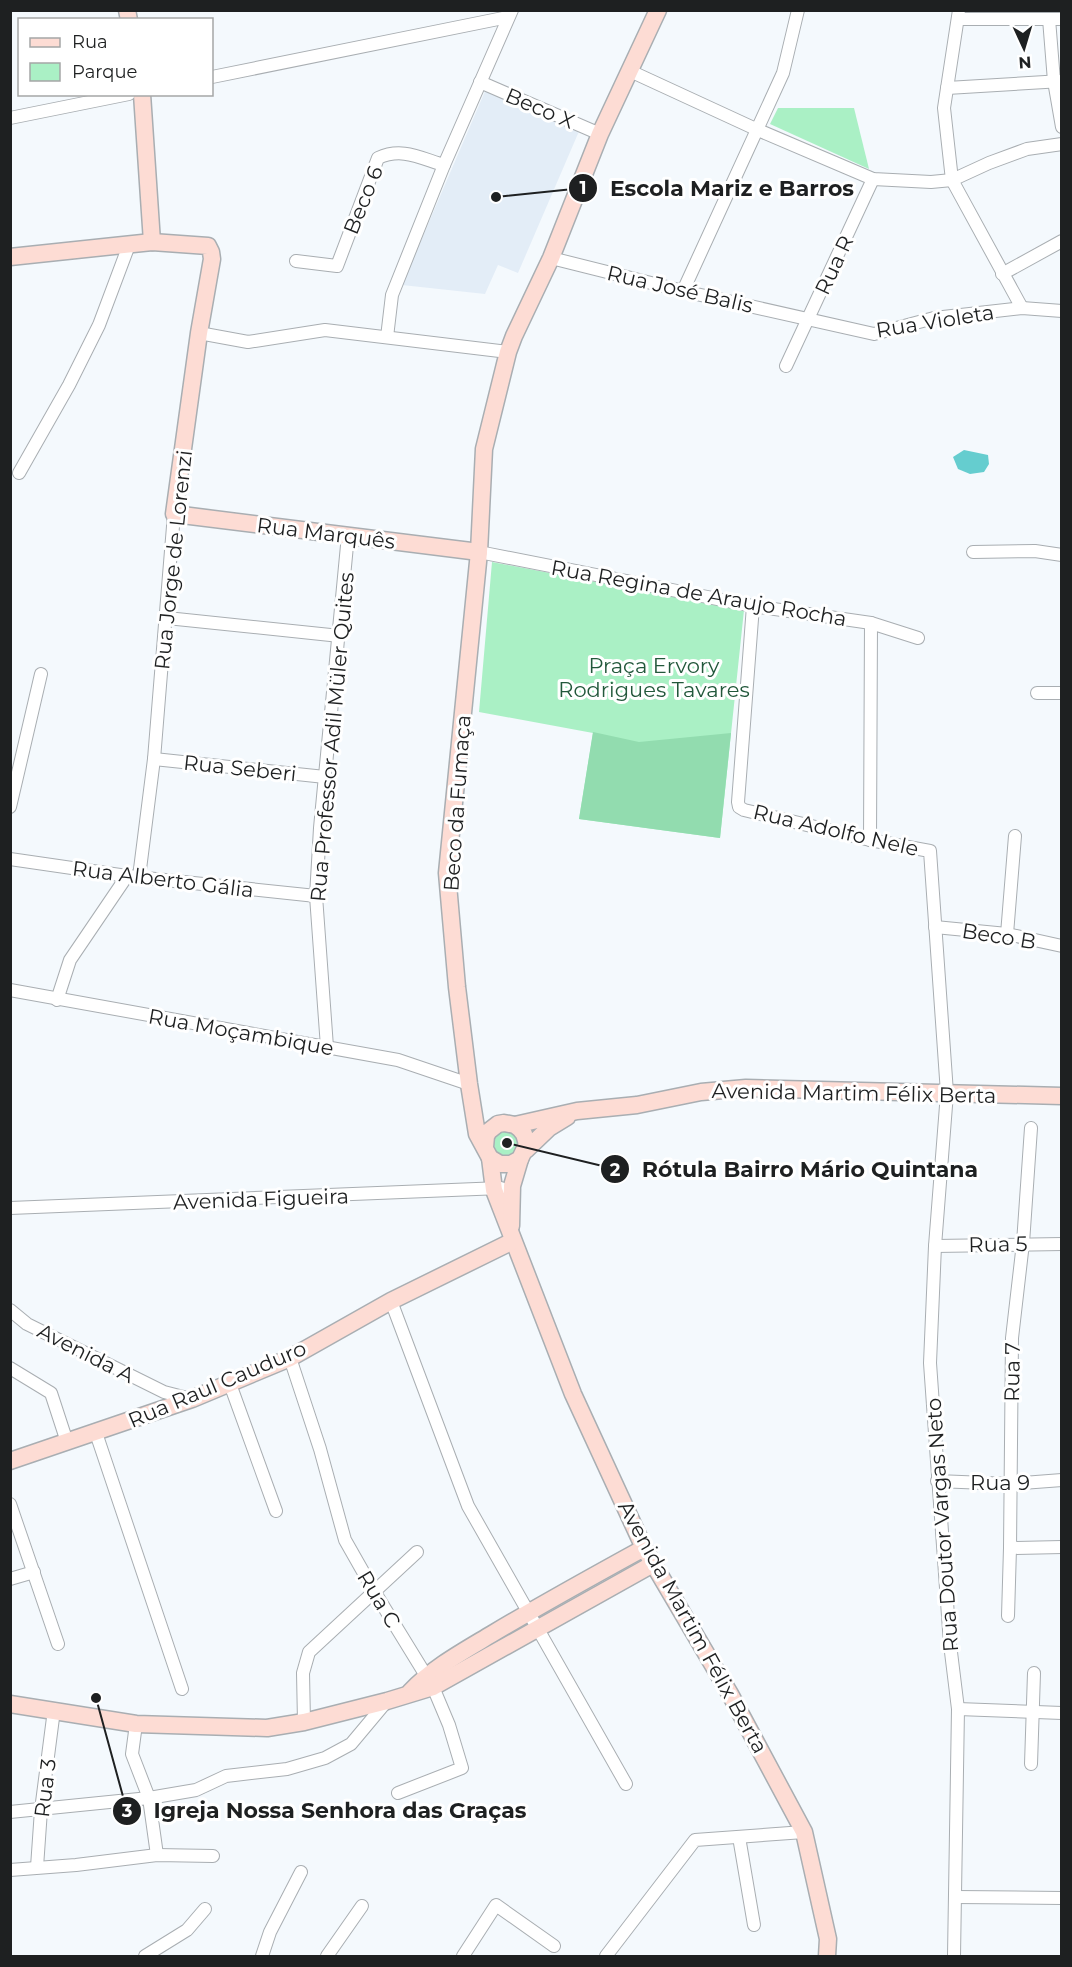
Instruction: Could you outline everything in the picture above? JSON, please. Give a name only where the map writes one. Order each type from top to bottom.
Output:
[{"type":"street","name":"Beco da Fumaça","points":[[487,1153],[477,1134],[469,1087],[447,873],[479,552],[484,449],[507,352],[551,258],[600,134],[658,10]]},
{"type":"street","points":[[683,291],[783,73],[798,10]]},
{"type":"street","points":[[213,77],[510,14]]},
{"type":"street","points":[[387,337],[392,295],[444,165],[510,14]]},
{"type":"street","points":[[1022,308],[952,180],[944,108],[959,15],[1034,15],[1055,19],[1062,127]]},
{"type":"street","points":[[630,71],[758,130],[873,179],[931,182],[952,180],[1027,149],[1062,144]]},
{"type":"street","points":[[947,88],[1058,81]]},
{"type":"street","name":"Beco X","points":[[480,82],[600,134]]},
{"type":"street","points":[[10,118],[119,96]]},
{"type":"street","points":[[10,257],[152,242],[142,96]]},
{"type":"street","name":"Beco 6","points":[[296,261],[337,266],[378,158],[388,153],[400,152],[444,165]]},
{"type":"street","name":"Rua R","points":[[786,366],[810,319],[873,179]]},
{"type":"street","points":[[1002,274],[1062,241]]},
{"type":"street","name":"Rua Jorge de Lorenzi","points":[[57,1000],[70,960],[133,876],[154,759],[174,514],[199,333],[212,259],[208,246],[152,242]]},
{"type":"street","points":[[19,473],[69,385],[99,325],[129,245]]},
{"type":"street","name":"Rua José Balis","points":[[551,258],[683,291],[810,319]]},
{"type":"street","name":"Rua Violeta","points":[[810,319],[874,334],[934,318],[1022,308],[1062,311]]},
{"type":"street","points":[[199,333],[248,342],[325,330],[507,352]]},
{"type":"street","name":"Rua Marquês","points":[[174,514],[479,552]]},
{"type":"street","name":"Rua Professor Adil Müler Quites","points":[[327,1047],[316,896],[348,536]]},
{"type":"street","name":"Rua Regina de Araujo Rocha","points":[[479,552],[753,606],[871,622],[918,638]]},
{"type":"street","points":[[973,552],[1035,552],[1062,555]]},
{"type":"street","name":"Rua Adolfo Nele","points":[[753,606],[739,807],[870,840],[930,851],[947,1093]]},
{"type":"street","points":[[167,618],[340,636]]},
{"type":"street","points":[[870,840],[871,622]]},
{"type":"street","points":[[10,807],[41,674]]},
{"type":"street","points":[[1037,693],[1062,693]]},
{"type":"street","name":"Rua Seberi","points":[[154,759],[325,777]]},
{"type":"street","points":[[1007,934],[1015,836]]},
{"type":"street","name":"Rua Alberto Gália","points":[[10,859],[133,876],[316,896]]},
{"type":"street","name":"Beco B","points":[[935,927],[1007,934],[1062,946]]},
{"type":"street","name":"Rua Moçambique","points":[[10,990],[398,1060],[469,1087]]},
{"type":"street","name":"Beco da Fumaça","points":[[469,1087],[488,1115],[506,1124]]},
{"type":"street","name":"Avenida Martim Félix Berta","points":[[506,1124],[577,1111],[637,1105],[701,1092],[746,1088],[1062,1096]]},
{"type":"street","name":"Rua Doutor Vargas Neto","points":[[947,1093],[935,1246],[930,1363],[950,1644],[958,1709],[954,1956]]},
{"type":"street","name":"Avenida Martim Félix Berta","points":[[512,1239],[512,1186],[523,1154],[549,1128],[577,1111]]},
{"type":"street","points":[[506,1124],[524,1134],[523,1154],[506,1164],[500,1164],[487,1153],[486,1136],[493,1127],[506,1124]]},
{"type":"street","name":"Rua 7","points":[[1008,1616],[1012,1338],[1023,1243],[1031,1128]]},
{"type":"street","name":"Avenida Martim Félix Berta","points":[[487,1153],[494,1190],[573,1394],[644,1548],[730,1694],[804,1832],[828,1939],[827,1956]]},
{"type":"street","name":"Avenida Figueira","points":[[10,1208],[494,1190],[512,1186]]},
{"type":"street","name":"Rua Raul Cauduro","points":[[10,1461],[96,1433],[167,1400],[192,1399],[290,1358],[391,1301],[512,1239]]},
{"type":"street","name":"Rua 5","points":[[935,1246],[1062,1244]]},
{"type":"street","points":[[391,1301],[468,1506],[626,1784]]},
{"type":"street","name":"Avenida A","points":[[10,1310],[27,1324],[167,1400]]},
{"type":"street","name":"Rua C","points":[[290,1358],[320,1449],[345,1540],[374,1592],[430,1681],[449,1725],[462,1768],[398,1793]]},
{"type":"street","points":[[10,1368],[51,1393],[68,1442]]},
{"type":"street","points":[[230,1384],[276,1510]]},
{"type":"street","points":[[96,1433],[182,1689]]},
{"type":"street","name":"Rua 9","points":[[938,1481],[1010,1484],[1062,1480]]},
{"type":"street","points":[[10,1504],[58,1644]]},
{"type":"street","points":[[1010,1548],[1062,1547]]},
{"type":"street","points":[[430,1681],[528,1613],[644,1548]]},
{"type":"street","points":[[304,1722],[303,1672],[309,1652],[417,1552]]},
{"type":"street","points":[[10,1704],[136,1724],[267,1728],[304,1722],[387,1701],[409,1693],[537,1628],[653,1564]]},
{"type":"street","points":[[10,1579],[34,1572]]},
{"type":"street","points":[[1030,1764],[1034,1673]]},
{"type":"street","points":[[10,1812],[149,1798],[196,1790],[226,1776],[287,1769],[325,1758],[351,1744],[387,1701]]},
{"type":"street","points":[[958,1709],[1062,1713]]},
{"type":"street","name":"Rua 3","points":[[37,1867],[41,1810],[54,1710]]},
{"type":"street","points":[[136,1724],[132,1754],[149,1798],[157,1855]]},
{"type":"street","points":[[606,1956],[695,1840],[804,1832]]},
{"type":"street","points":[[739,1837],[754,1925]]},
{"type":"street","points":[[10,1870],[157,1855],[213,1856]]},
{"type":"street","points":[[262,1956],[270,1932],[301,1872]]},
{"type":"street","points":[[955,1897],[1062,1898]]},
{"type":"street","points":[[463,1956],[496,1905],[554,1946]]},
{"type":"street","points":[[327,1956],[362,1906]]},
{"type":"street","points":[[145,1956],[186,1930],[205,1910]]},
{"type":"shaded area","points":[[486,89],[580,129],[518,273],[498,265],[485,294],[402,285]]},
{"type":"green space","points":[[778,108],[854,108],[869,169],[770,124]]},
{"type":"green space","name":"Praça Ervory Rodrigues Tavares","points":[[492,562],[744,610],[720,838],[579,819],[593,733],[479,712]]},
{"type":"green space","points":[[593,732],[639,742],[731,733],[720,838],[579,819]]},
{"type":"green space","points":[[507,1128],[521,1140],[516,1153],[507,1157],[500,1155],[496,1150],[493,1137]]},
{"type":"water","points":[[964,450],[988,455],[989,464],[984,472],[970,474],[958,469],[953,457]]},
{"type":"place","name":"Escola Mariz e Barros","points":[[496,197]]},
{"type":"place","name":"Rótula Bairro Mário Quintana","points":[[507,1143]]},
{"type":"place","name":"Igreja Nossa Senhora das Graças","points":[[96,1698]]}]
